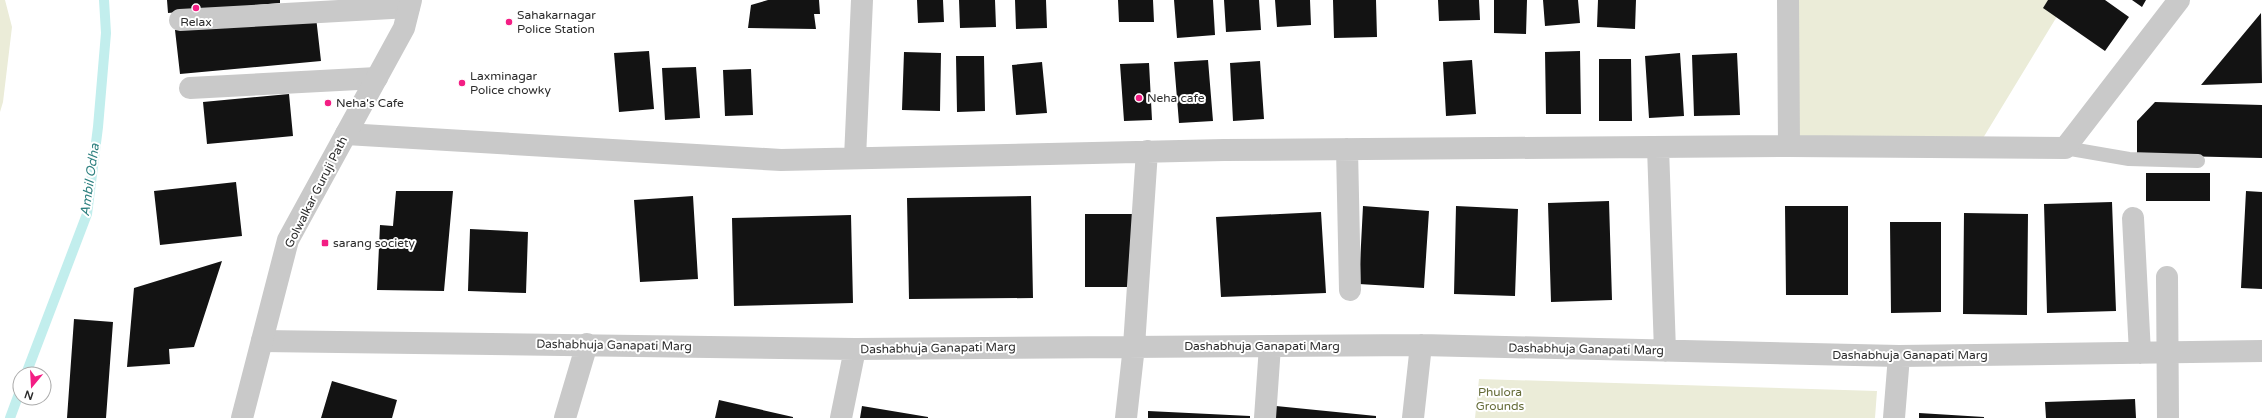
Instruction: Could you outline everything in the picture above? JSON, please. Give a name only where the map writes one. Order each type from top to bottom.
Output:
[{"type":"street","points":[[855,158],[862,0]]},
{"type":"street","points":[[1788,0],[1789,146]]},
{"type":"street","points":[[346,134],[781,160],[1147,151],[1347,148],[1789,146],[2065,148],[2179,0]]},
{"type":"street","points":[[180,20],[410,3]]},
{"type":"street","name":"Golwalkar Guruji Path","points":[[242,418],[288,240],[404,28],[410,3]]},
{"type":"street","points":[[190,88],[377,78]]},
{"type":"street","points":[[1658,147],[1665,351]]},
{"type":"street","points":[[1347,148],[1350,290]]},
{"type":"street","points":[[1126,418],[1134,346],[1147,151]]},
{"type":"street","points":[[2133,218],[2140,353]]},
{"type":"street","points":[[2167,277],[2168,418]]},
{"type":"street","name":"Dashabhuja Ganapati Marg","points":[[262,341],[587,344],[855,349],[1421,345],[1899,356],[2262,351]]},
{"type":"street","points":[[564,418],[587,344]]},
{"type":"street","points":[[1413,418],[1421,345]]},
{"type":"street","points":[[1265,418],[1270,346]]},
{"type":"street","points":[[840,418],[855,349]]},
{"type":"street","points":[[1894,418],[1899,356]]},
{"type":"lane","points":[[2065,148],[2129,159],[2198,160]]},
{"type":"green space","points":[[0,0],[5,0],[12,27],[3,102],[0,112]]},
{"type":"green space","points":[[1797,0],[2067,0],[1977,148],[1789,146]]},
{"type":"green space","name":"Phulora Grounds","points":[[1479,379],[1877,391],[1875,418],[1475,418]]},
{"type":"building","name":"Relax","points":[[167,0],[280,0],[280,3],[168,13]]},
{"type":"building","points":[[768,0],[819,0],[820,14],[814,14],[816,29],[748,28],[751,5]]},
{"type":"building","points":[[917,0],[943,0],[944,22],[918,23]]},
{"type":"building","points":[[959,0],[995,0],[996,27],[960,28]]},
{"type":"building","points":[[1015,0],[1046,0],[1047,28],[1016,29]]},
{"type":"building","points":[[1118,0],[1153,0],[1154,22],[1119,22]]},
{"type":"building","points":[[1174,0],[1213,0],[1215,35],[1177,38]]},
{"type":"building","points":[[1224,0],[1259,0],[1261,30],[1226,32]]},
{"type":"building","points":[[1275,0],[1310,0],[1311,25],[1277,27]]},
{"type":"building","points":[[1333,0],[1376,0],[1377,37],[1334,38]]},
{"type":"building","points":[[1438,0],[1479,0],[1480,20],[1439,21]]},
{"type":"building","points":[[1494,0],[1527,0],[1526,34],[1494,33]]},
{"type":"building","points":[[1543,0],[1578,0],[1580,23],[1545,26]]},
{"type":"building","points":[[1598,0],[1636,0],[1635,29],[1597,27]]},
{"type":"building","points":[[2048,0],[2105,0],[2129,17],[2105,51],[2043,8]]},
{"type":"building","points":[[2132,0],[2146,0],[2142,7]]},
{"type":"building","points":[[2261,13],[2262,83],[2201,85]]},
{"type":"building","points":[[316,17],[321,61],[180,74],[175,30]]},
{"type":"building","points":[[649,51],[654,109],[619,112],[614,53]]},
{"type":"building","points":[[1580,51],[1581,114],[1546,114],[1545,52]]},
{"type":"building","points":[[904,52],[941,53],[940,111],[902,110]]},
{"type":"building","points":[[1680,53],[1684,116],[1649,118],[1645,56]]},
{"type":"building","points":[[1737,53],[1740,115],[1694,116],[1692,55]]},
{"type":"building","points":[[956,56],[984,56],[985,111],[957,112]]},
{"type":"building","points":[[1599,59],[1631,59],[1632,121],[1599,121]]},
{"type":"building","points":[[1208,60],[1213,121],[1179,123],[1174,62]]},
{"type":"building","points":[[1472,60],[1476,114],[1446,116],[1443,62]]},
{"type":"building","points":[[1260,61],[1264,119],[1233,121],[1230,63]]},
{"type":"building","points":[[1042,62],[1047,113],[1016,115],[1012,65]]},
{"type":"building","points":[[1149,63],[1152,120],[1124,121],[1120,64]]},
{"type":"building","points":[[696,67],[700,118],[665,120],[662,68]]},
{"type":"building","points":[[751,69],[753,115],[725,116],[723,70]]},
{"type":"building","points":[[289,94],[293,136],[207,144],[203,102]]},
{"type":"building","points":[[2155,102],[2262,105],[2262,158],[2137,155],[2137,121]]},
{"type":"building","points":[[2146,173],[2210,173],[2210,201],[2146,201]]},
{"type":"building","points":[[236,182],[242,236],[160,245],[154,191]]},
{"type":"building","points":[[396,191],[453,191],[444,291],[377,290],[380,225],[393,226]]},
{"type":"building","points":[[2246,191],[2262,192],[2262,289],[2241,288]]},
{"type":"building","points":[[693,196],[698,279],[640,282],[634,200]]},
{"type":"building","points":[[1031,196],[1033,298],[909,299],[907,198]]},
{"type":"building","points":[[1609,201],[1612,300],[1551,302],[1548,203]]},
{"type":"building","points":[[2112,202],[2116,311],[2047,313],[2044,204]]},
{"type":"building","points":[[1363,206],[1429,211],[1424,288],[1359,284]]},
{"type":"building","points":[[1456,206],[1518,209],[1515,296],[1454,294]]},
{"type":"building","points":[[1785,206],[1848,206],[1848,295],[1786,295]]},
{"type":"building","points":[[1321,212],[1326,293],[1221,297],[1216,217]]},
{"type":"building","points":[[1964,213],[2028,214],[2027,315],[1963,314]]},
{"type":"building","points":[[1085,214],[1133,214],[1134,287],[1085,287]]},
{"type":"building","points":[[851,215],[853,303],[734,306],[732,218]]},
{"type":"building","points":[[1890,222],[1941,222],[1941,312],[1891,313]]},
{"type":"building","points":[[470,229],[528,232],[526,293],[468,291]]},
{"type":"building","points":[[222,261],[194,347],[169,349],[170,364],[127,367],[134,288]]},
{"type":"building","points":[[74,319],[113,322],[106,418],[67,418]]},
{"type":"building","points":[[332,381],[397,400],[392,418],[321,418]]},
{"type":"building","points":[[2135,399],[2136,418],[2046,418],[2045,402]]},
{"type":"building","points":[[719,400],[793,417],[793,418],[715,418]]},
{"type":"building","points":[[862,406],[928,417],[928,418],[860,418]]},
{"type":"building","points":[[1276,406],[1376,416],[1376,418],[1275,418]]},
{"type":"building","points":[[1148,411],[1250,416],[1250,418],[1148,418]]},
{"type":"building","points":[[1919,413],[1984,417],[1984,418],[1919,418]]},
{"type":"waterway","name":"Ambil Odha","points":[[29,366],[87,214],[98,127],[106,33],[104,0]]},
{"type":"waterway","name":"Ambil Odha","points":[[10,418],[14,406]]},
{"type":"place","name":"Relax","points":[[196,8]]},
{"type":"place","name":"Sahakarnagar Police Station","points":[[509,22]]},
{"type":"place","name":"Laxminagar Police chowky","points":[[462,83]]},
{"type":"place","name":"Neha cafe","points":[[1139,98]]},
{"type":"place","name":"Neha's Cafe","points":[[328,103]]},
{"type":"place","name":"sarang society","points":[[325,243]]}]
